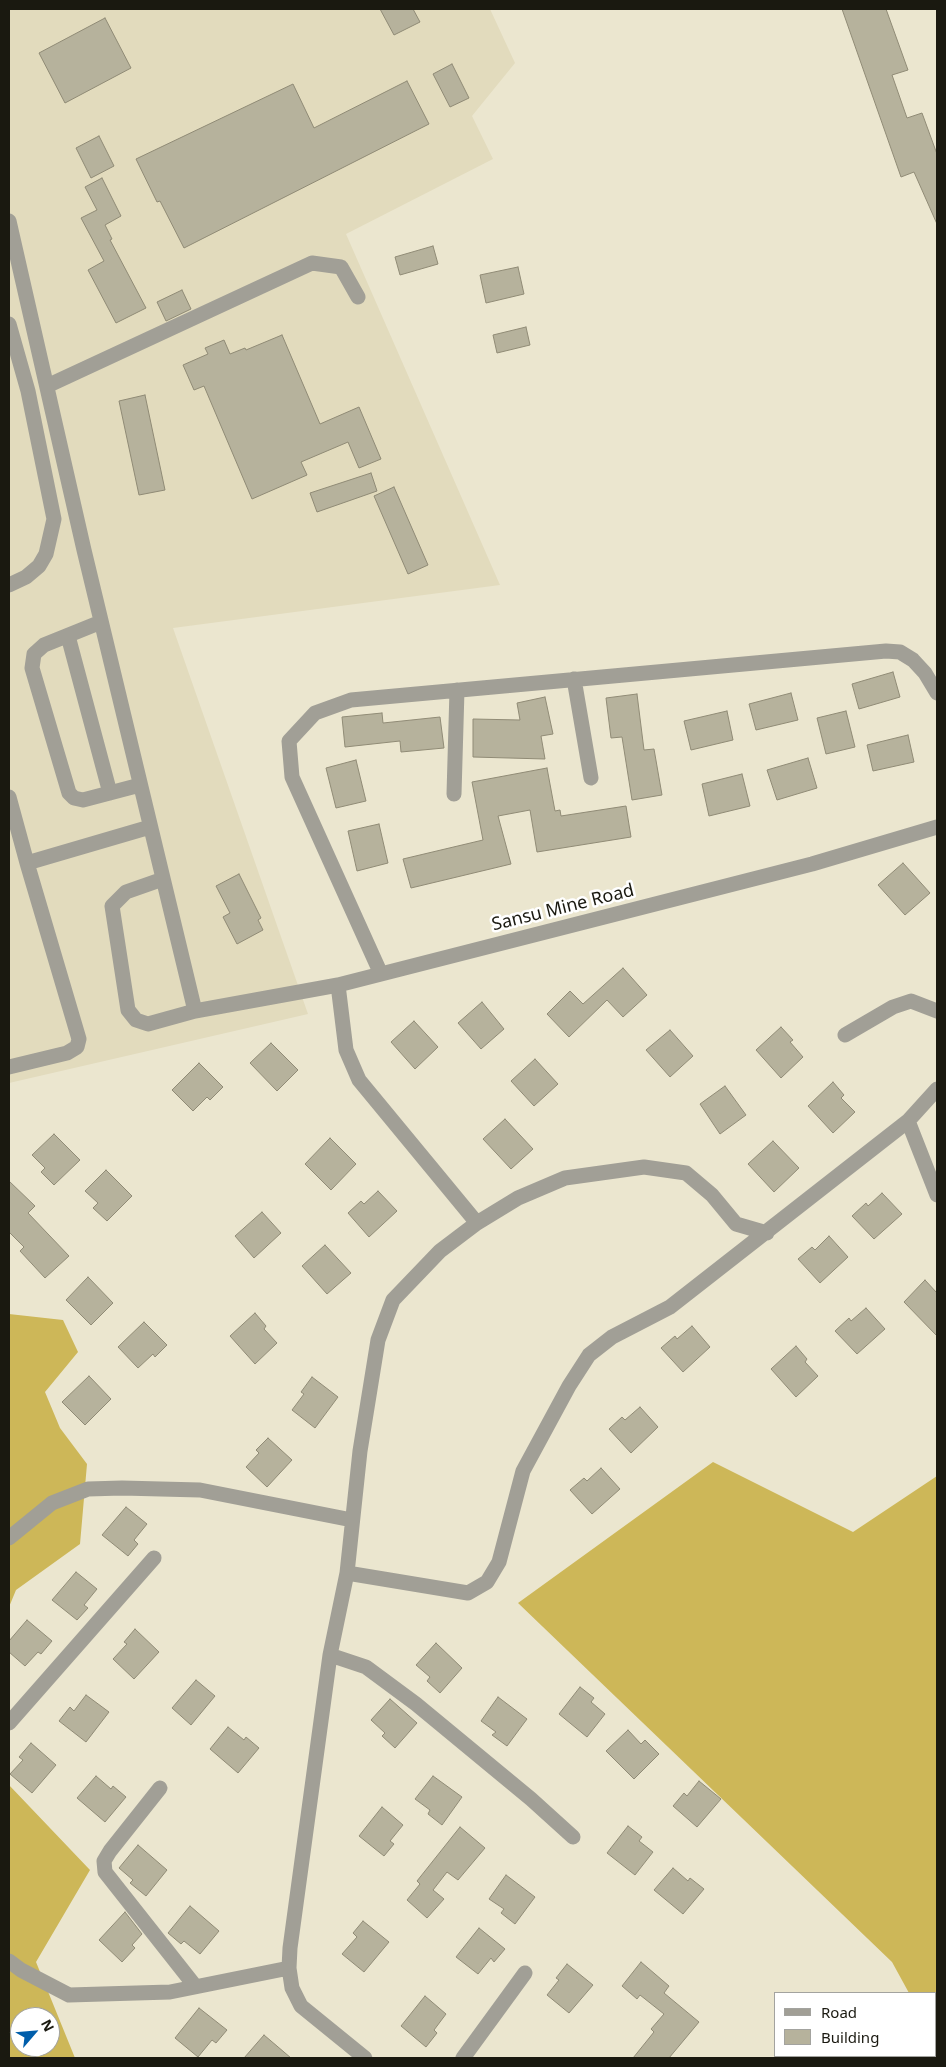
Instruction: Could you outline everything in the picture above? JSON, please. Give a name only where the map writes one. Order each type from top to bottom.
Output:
[{"type":"street","points":[[9,221],[101,622],[195,1011]]},
{"type":"street","points":[[47,386],[312,263],[341,267],[358,297]]},
{"type":"street","points":[[9,324],[28,391],[54,520],[46,554],[39,566],[26,577],[9,585]]},
{"type":"street","points":[[101,622],[44,645],[34,654],[32,668],[69,793],[74,798],[83,800],[140,785]]},
{"type":"street","points":[[68,636],[110,793]]},
{"type":"street","points":[[381,974],[292,777],[289,742],[315,713],[351,700],[886,650],[900,652],[913,660],[925,673],[937,693]]},
{"type":"street","points":[[574,679],[591,778]]},
{"type":"street","points":[[454,794],[457,690]]},
{"type":"street","points":[[9,797],[79,1039],[76,1047],[67,1053],[9,1067]]},
{"type":"street","points":[[27,862],[150,827]]},
{"type":"street","name":"Sansu Mine Road","points":[[163,879],[126,892],[112,906],[128,1010],[136,1020],[148,1024],[195,1011],[338,985],[812,864],[937,827]]},
{"type":"street","points":[[338,985],[346,1050],[359,1080],[477,1223]]},
{"type":"street","points":[[844,1035],[893,1007],[910,1001],[937,1011]]},
{"type":"street","points":[[347,1573],[468,1593],[487,1582],[499,1562],[523,1471],[569,1386],[589,1355],[612,1337],[670,1307],[767,1233],[908,1121],[937,1089]]},
{"type":"street","points":[[908,1121],[937,1195]]},
{"type":"street","points":[[365,2058],[301,2006],[292,1988],[289,1968],[290,1948],[330,1655],[347,1573],[360,1451],[378,1340],[393,1300],[440,1251],[477,1223],[518,1198],[565,1178],[644,1167],[686,1173],[712,1195],[736,1224],[767,1233]]},
{"type":"street","points":[[9,1538],[52,1503],[88,1489],[200,1490],[352,1520]]},
{"type":"street","points":[[9,1723],[154,1558]]},
{"type":"street","points":[[330,1655],[366,1667],[416,1704],[573,1836]]},
{"type":"street","points":[[160,1788],[110,1851],[104,1861],[104,1872],[194,1986]]},
{"type":"street","points":[[9,1961],[21,1970],[69,1994],[170,1992],[289,1968]]},
{"type":"street","points":[[463,2058],[525,1973]]},
{"type":"shaded area","points":[[9,9],[490,9],[515,63],[472,116],[493,159],[346,234],[500,585],[173,628],[308,1014],[9,1083]]},
{"type":"shaded area","points":[[9,1314],[63,1320],[78,1352],[45,1392],[60,1428],[87,1464],[80,1544],[16,1590],[9,1607]]},
{"type":"shaded area","points":[[713,1462],[853,1532],[937,1476],[937,2046],[936,1992],[908,1992],[892,1962],[518,1603]]},
{"type":"shaded area","points":[[9,1785],[90,1870],[36,1962],[54,2007],[10,2007],[10,2057],[60,2057],[60,2021],[75,2058],[9,2058]]},
{"type":"building","points":[[380,9],[413,9],[420,22],[394,35]]},
{"type":"building","points":[[842,9],[886,9],[908,70],[892,75],[907,118],[922,113],[937,154],[937,224],[914,172],[901,177]]},
{"type":"building","points":[[105,18],[131,68],[65,103],[39,53]]},
{"type":"building","points":[[452,64],[469,98],[450,107],[433,74]]},
{"type":"building","points":[[407,81],[429,124],[184,248],[160,201],[157,202],[136,159],[293,84],[314,128]]},
{"type":"building","points":[[99,136],[114,166],[91,178],[76,148]]},
{"type":"building","points":[[102,178],[121,216],[105,225],[112,239],[110,240],[146,308],[116,323],[88,270],[104,261],[81,218],[97,210],[85,187]]},
{"type":"building","points":[[433,246],[438,264],[400,275],[395,257]]},
{"type":"building","points":[[518,267],[524,294],[486,303],[480,275]]},
{"type":"building","points":[[182,290],[191,309],[166,321],[157,302]]},
{"type":"building","points":[[526,327],[530,345],[497,353],[493,335]]},
{"type":"building","points":[[282,335],[320,424],[359,407],[381,459],[359,468],[348,442],[301,462],[307,475],[252,499],[204,386],[194,390],[183,365],[208,354],[205,348],[224,340],[230,354],[245,348],[246,350]]},
{"type":"building","points":[[145,395],[165,490],[139,495],[119,401]]},
{"type":"building","points":[[371,473],[377,491],[317,512],[310,493]]},
{"type":"building","points":[[394,487],[428,565],[408,574],[374,496]]},
{"type":"building","points":[[893,672],[900,697],[859,709],[852,684]]},
{"type":"building","points":[[791,693],[798,720],[756,730],[749,704]]},
{"type":"building","points":[[637,694],[644,750],[654,749],[662,795],[632,800],[622,737],[611,738],[606,698]]},
{"type":"building","points":[[545,697],[553,734],[541,736],[545,759],[473,757],[473,719],[520,720],[517,703]]},
{"type":"building","points":[[727,711],[733,740],[691,750],[684,721]]},
{"type":"building","points":[[846,711],[855,747],[826,754],[817,718]]},
{"type":"building","points":[[382,713],[383,723],[440,717],[444,748],[401,752],[400,741],[345,747],[342,717]]},
{"type":"building","points":[[908,735],[914,762],[873,771],[867,745]]},
{"type":"building","points":[[808,758],[817,788],[777,800],[767,770]]},
{"type":"building","points":[[356,760],[366,801],[336,808],[326,768]]},
{"type":"building","points":[[547,768],[555,811],[560,810],[561,816],[626,806],[631,837],[537,852],[530,810],[498,816],[511,864],[411,888],[403,859],[483,840],[472,782]]},
{"type":"building","points":[[742,774],[750,806],[709,816],[702,784]]},
{"type":"building","points":[[379,824],[388,863],[357,871],[348,831]]},
{"type":"building","points":[[903,863],[930,893],[905,915],[878,885]]},
{"type":"building","points":[[239,874],[261,918],[258,920],[263,930],[237,944],[223,917],[230,913],[216,886]]},
{"type":"building","points":[[623,968],[647,995],[623,1017],[607,1000],[569,1037],[547,1014],[570,991],[583,1004]]},
{"type":"building","points":[[482,1002],[504,1029],[481,1049],[458,1023]]},
{"type":"building","points":[[414,1021],[438,1047],[415,1069],[391,1042]]},
{"type":"building","points":[[781,1027],[793,1040],[790,1042],[803,1057],[781,1078],[756,1050]]},
{"type":"building","points":[[670,1030],[693,1056],[670,1077],[646,1050]]},
{"type":"building","points":[[271,1043],[298,1070],[277,1091],[250,1063]]},
{"type":"building","points":[[535,1059],[558,1084],[534,1106],[511,1081]]},
{"type":"building","points":[[199,1063],[223,1087],[210,1100],[207,1097],[193,1111],[172,1090]]},
{"type":"building","points":[[833,1082],[844,1095],[841,1098],[855,1112],[833,1133],[808,1106]]},
{"type":"building","points":[[725,1086],[746,1115],[720,1134],[700,1104]]},
{"type":"building","points":[[505,1119],[533,1149],[511,1169],[483,1139]]},
{"type":"building","points":[[54,1134],[80,1160],[54,1185],[41,1172],[45,1168],[32,1155]]},
{"type":"building","points":[[330,1138],[356,1164],[331,1190],[305,1164]]},
{"type":"building","points":[[773,1141],[799,1168],[774,1192],[748,1164]]},
{"type":"building","points":[[106,1170],[132,1196],[107,1221],[93,1208],[98,1203],[85,1191]]},
{"type":"building","points":[[9,1181],[35,1206],[28,1213],[69,1256],[45,1278],[20,1251],[24,1247],[9,1232]]},
{"type":"building","points":[[378,1191],[397,1211],[369,1237],[348,1213],[361,1201],[364,1204]]},
{"type":"building","points":[[882,1193],[902,1214],[874,1239],[852,1216],[866,1203],[868,1206]]},
{"type":"building","points":[[262,1212],[281,1233],[254,1258],[235,1236]]},
{"type":"building","points":[[829,1236],[848,1257],[820,1283],[798,1259],[812,1247],[815,1250]]},
{"type":"building","points":[[325,1245],[351,1273],[327,1294],[302,1266]]},
{"type":"building","points":[[88,1277],[113,1303],[91,1325],[66,1300]]},
{"type":"building","points":[[925,1280],[937,1293],[937,1336],[904,1302]]},
{"type":"building","points":[[866,1308],[885,1329],[857,1354],[835,1331],[849,1318],[851,1321]]},
{"type":"building","points":[[255,1313],[266,1326],[264,1329],[277,1343],[255,1364],[230,1336]]},
{"type":"building","points":[[144,1322],[167,1345],[155,1357],[153,1354],[138,1368],[118,1347]]},
{"type":"building","points":[[692,1326],[710,1347],[683,1372],[661,1348],[675,1336],[677,1339]]},
{"type":"building","points":[[796,1346],[807,1359],[805,1362],[818,1376],[796,1397],[771,1369]]},
{"type":"building","points":[[89,1376],[111,1399],[85,1425],[62,1402]]},
{"type":"building","points":[[312,1377],[338,1397],[315,1428],[292,1410],[304,1394],[301,1392]]},
{"type":"building","points":[[640,1407],[658,1427],[631,1453],[609,1429],[622,1417],[625,1420]]},
{"type":"building","points":[[268,1438],[292,1460],[267,1487],[246,1467],[259,1453],[256,1450]]},
{"type":"building","points":[[601,1468],[620,1489],[592,1514],[570,1490],[584,1478],[587,1481]]},
{"type":"building","points":[[126,1507],[147,1524],[134,1540],[138,1544],[128,1556],[102,1535]]},
{"type":"building","points":[[76,1572],[97,1589],[84,1605],[88,1608],[77,1620],[52,1600]]},
{"type":"building","points":[[27,1620],[52,1641],[41,1654],[38,1652],[25,1666],[9,1652],[9,1641]]},
{"type":"building","points":[[135,1629],[159,1652],[134,1679],[113,1659],[127,1644],[124,1642]]},
{"type":"building","points":[[436,1643],[462,1668],[440,1693],[427,1681],[430,1677],[416,1665]]},
{"type":"building","points":[[196,1680],[215,1696],[191,1725],[172,1708]]},
{"type":"building","points":[[580,1687],[594,1698],[591,1702],[605,1714],[587,1737],[559,1714]]},
{"type":"building","points":[[86,1695],[109,1712],[86,1742],[59,1721],[70,1707],[74,1711]]},
{"type":"building","points":[[498,1697],[527,1719],[507,1746],[492,1735],[496,1732],[481,1721]]},
{"type":"building","points":[[390,1699],[417,1723],[395,1748],[382,1736],[385,1733],[371,1720]]},
{"type":"building","points":[[228,1727],[244,1740],[246,1737],[259,1748],[238,1773],[210,1749]]},
{"type":"building","points":[[628,1730],[641,1744],[645,1740],[659,1754],[634,1779],[606,1751]]},
{"type":"building","points":[[31,1743],[56,1765],[32,1793],[10,1774],[23,1760],[19,1757]]},
{"type":"building","points":[[96,1776],[111,1789],[113,1786],[126,1797],[105,1822],[77,1798]]},
{"type":"building","points":[[433,1776],[462,1797],[442,1825],[428,1814],[430,1810],[415,1799]]},
{"type":"building","points":[[699,1781],[721,1799],[697,1827],[673,1806],[684,1793],[687,1796]]},
{"type":"building","points":[[382,1807],[403,1825],[390,1841],[394,1844],[384,1856],[359,1836]]},
{"type":"building","points":[[628,1826],[642,1837],[639,1841],[653,1852],[635,1875],[607,1853]]},
{"type":"building","points":[[460,1827],[485,1848],[458,1880],[447,1872],[433,1890],[444,1899],[427,1918],[407,1900],[420,1884],[417,1881]]},
{"type":"building","points":[[138,1845],[167,1870],[146,1896],[130,1883],[133,1880],[119,1868]]},
{"type":"building","points":[[673,1868],[688,1881],[690,1878],[704,1889],[683,1914],[654,1890]]},
{"type":"building","points":[[506,1875],[535,1897],[515,1924],[501,1913],[504,1909],[489,1899]]},
{"type":"building","points":[[190,1906],[219,1931],[200,1954],[184,1941],[181,1944],[168,1933]]},
{"type":"building","points":[[125,1912],[142,1934],[132,1945],[135,1948],[122,1962],[99,1940]]},
{"type":"building","points":[[363,1921],[389,1942],[364,1972],[342,1954],[357,1937],[353,1933]]},
{"type":"building","points":[[479,1928],[505,1949],[494,1962],[491,1958],[478,1974],[456,1957]]},
{"type":"building","points":[[641,1962],[669,1986],[664,1993],[699,2022],[669,2058],[633,2058],[654,2032],[651,2029],[664,2014],[640,1995],[637,1999],[622,1986]]},
{"type":"building","points":[[567,1964],[593,1985],[569,2013],[547,1995],[559,1980],[556,1978]]},
{"type":"building","points":[[425,1996],[446,2014],[434,2030],[437,2033],[426,2047],[401,2026]]},
{"type":"building","points":[[199,2008],[227,2030],[216,2043],[212,2040],[198,2057],[175,2038]]},
{"type":"building","points":[[264,2035],[291,2058],[244,2058]]}]
